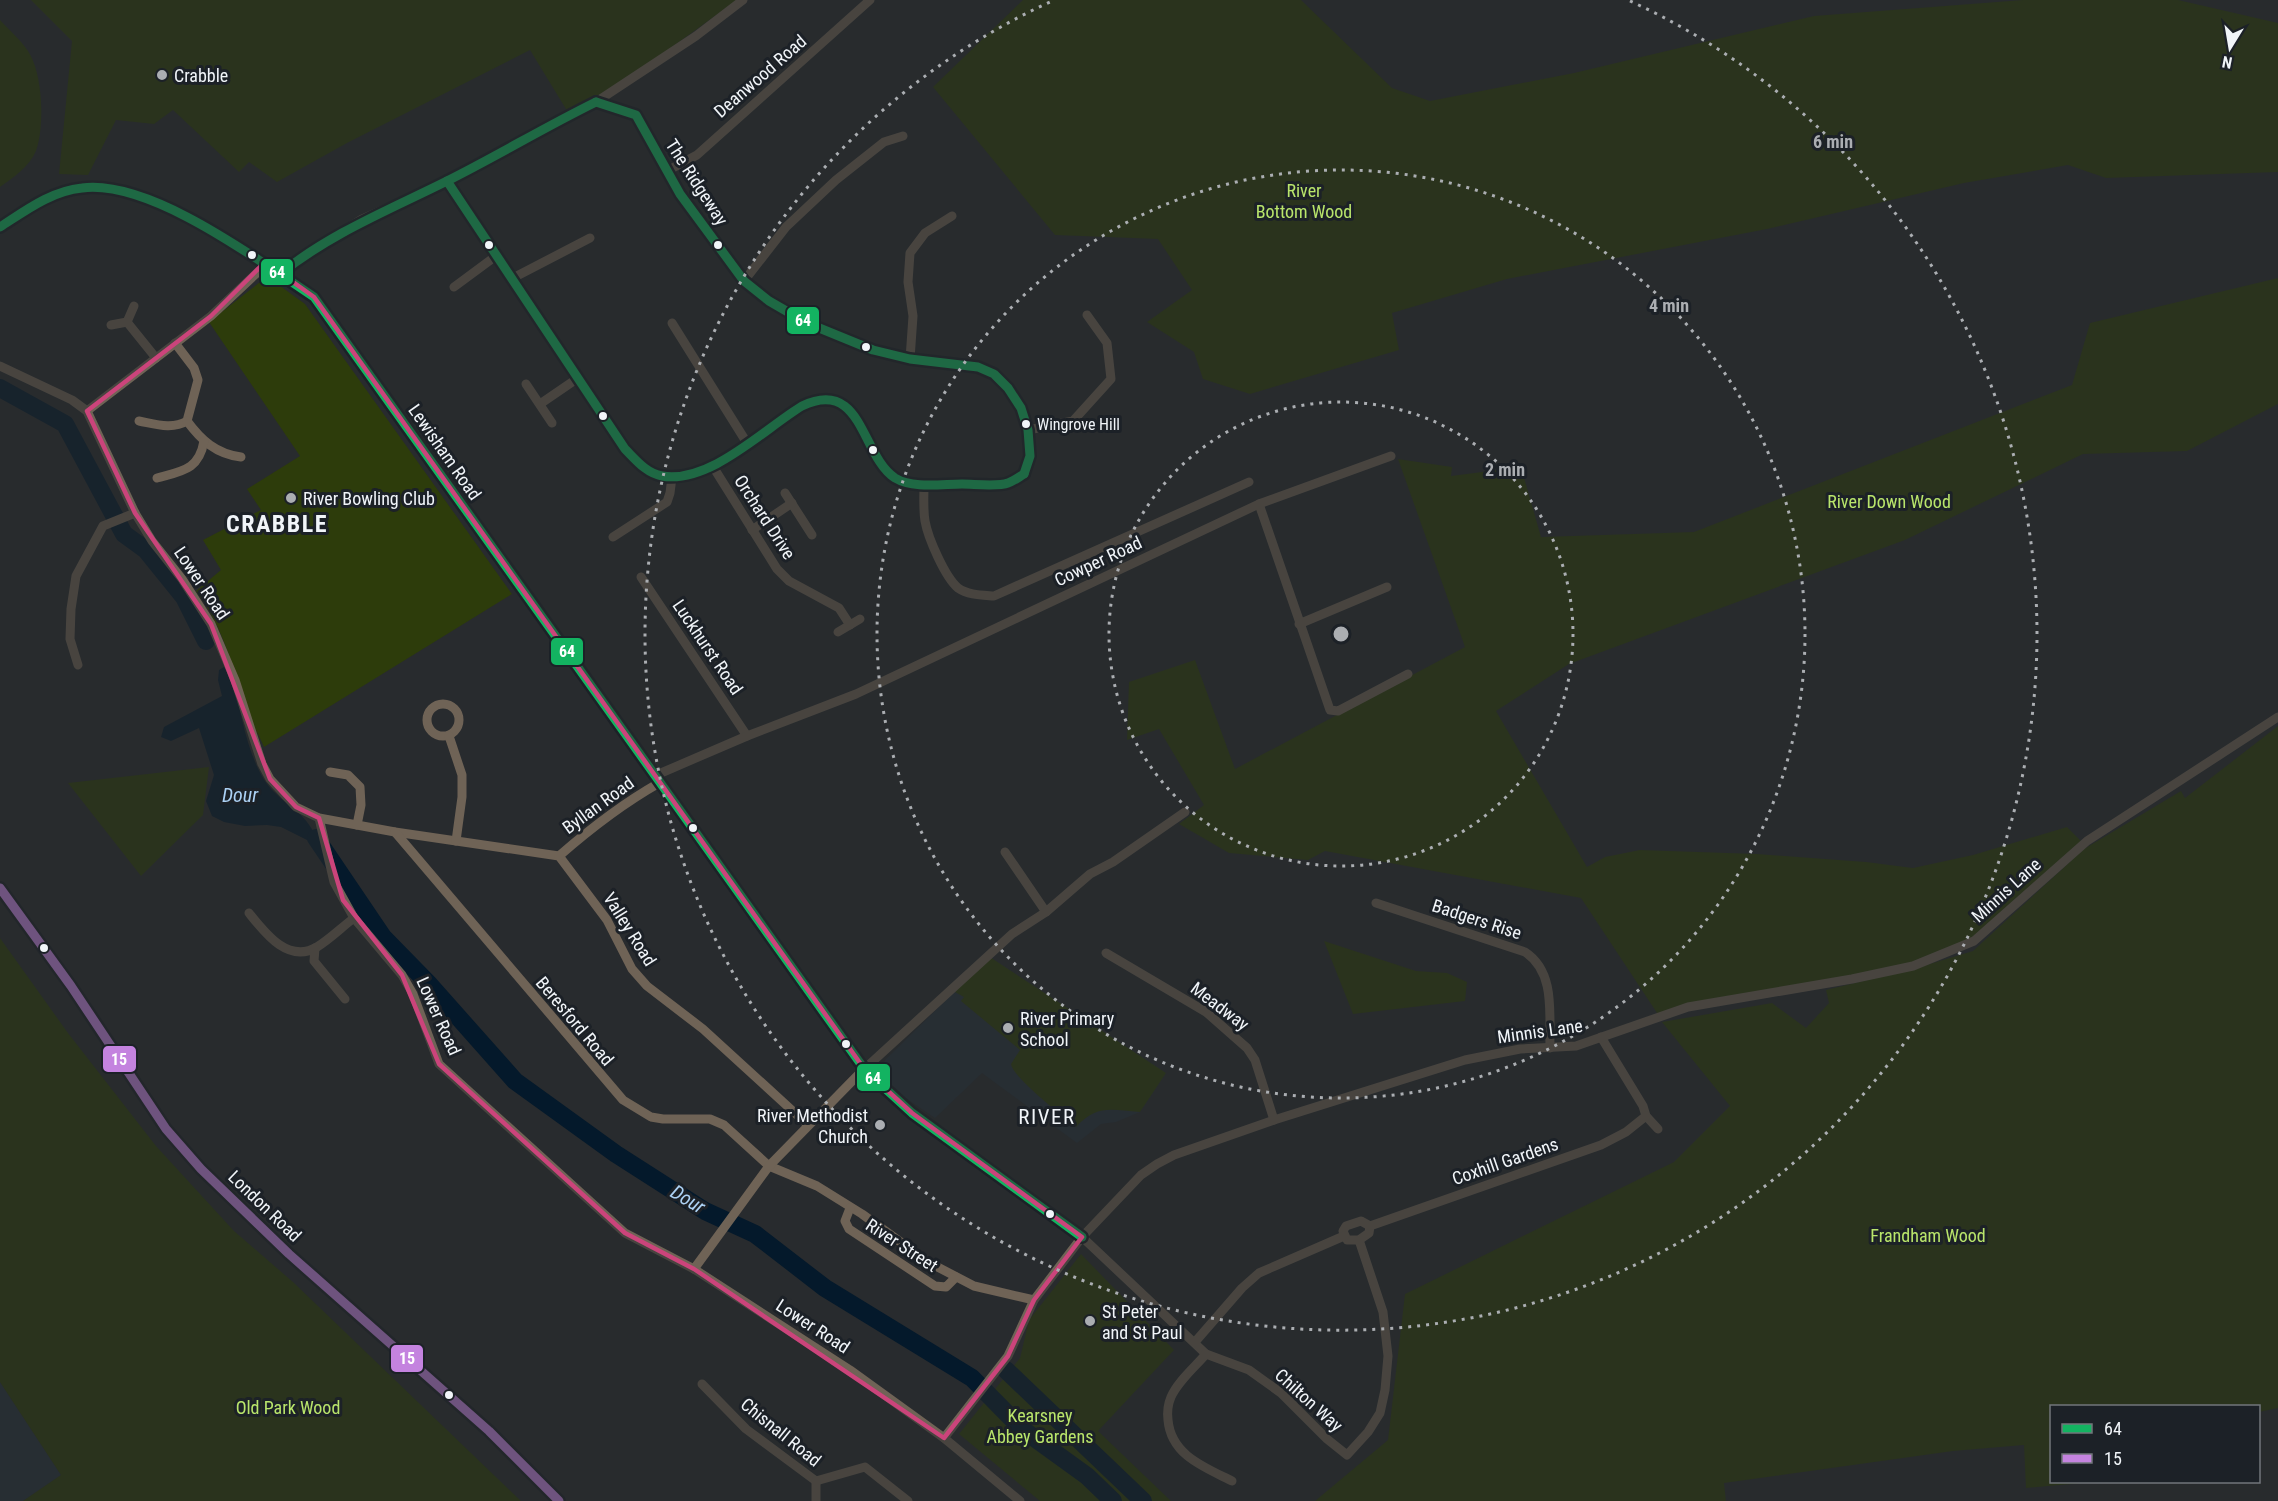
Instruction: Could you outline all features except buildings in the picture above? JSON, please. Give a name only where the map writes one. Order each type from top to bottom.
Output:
[{"type":"main road","name":"London Road","points":[[0,888],[71,986],[166,1129],[201,1169],[289,1254],[489,1431],[559,1501]]},
{"type":"street","points":[[280,274],[292,263],[362,219],[447,181],[569,114],[596,102],[696,36],[743,0]]},
{"type":"street","name":"Deanwood Road","points":[[667,171],[696,155],[870,0]]},
{"type":"street","name":"The Ridgeway","points":[[596,102],[636,115],[680,194],[744,281],[769,301],[807,323],[873,350],[910,359],[978,367],[994,374],[1008,388],[1021,408],[1028,430],[1030,456],[1024,474],[1007,484],[924,484]]},
{"type":"street","points":[[744,281],[786,226],[836,180],[884,142],[903,136]]},
{"type":"street","points":[[447,181],[632,460],[642,469],[672,477],[699,473],[804,405],[827,399],[838,403],[854,415],[884,468],[890,474],[908,484],[924,484],[925,523],[939,559],[958,588],[974,595],[994,596],[1250,482]]},
{"type":"street","name":"Lewisham Road","points":[[0,227],[54,195],[95,187],[115,189],[149,200],[210,229],[265,262],[314,297],[865,1070],[912,1113],[1082,1238]]},
{"type":"street","points":[[910,359],[913,316],[908,282],[910,253],[925,233],[952,216]]},
{"type":"street","points":[[511,279],[590,238]]},
{"type":"street","points":[[454,287],[496,256]]},
{"type":"street","points":[[0,366],[72,400],[87,411],[211,316],[260,270],[265,262]]},
{"type":"street","points":[[127,322],[134,306]]},
{"type":"street","points":[[1028,430],[1072,421],[1111,379],[1107,344],[1087,315]]},
{"type":"street","points":[[127,322],[156,358]]},
{"type":"street","points":[[111,325],[127,322]]},
{"type":"street","points":[[672,323],[747,443]]},
{"type":"street","points":[[139,422],[160,426],[180,425],[187,421],[198,380],[194,368],[175,343]]},
{"type":"street","points":[[540,404],[578,378]]},
{"type":"street","points":[[526,384],[552,423]]},
{"type":"street","name":"Lower Road","points":[[87,411],[135,513],[211,624],[235,680],[248,725],[270,779],[296,807],[320,818],[334,882],[354,918],[402,975],[413,994],[439,1064],[625,1233],[694,1269],[850,1370],[944,1438],[1020,1501]]},
{"type":"street","points":[[187,421],[204,441],[220,451],[241,457]]},
{"type":"street","points":[[158,478],[192,466],[199,459],[204,441]]},
{"type":"street","name":"Cowper Road","points":[[656,779],[747,736],[856,694],[1259,504],[1391,456]]},
{"type":"street","name":"Orchard Drive","points":[[712,465],[777,569],[789,581],[839,608],[850,626]]},
{"type":"street","points":[[614,537],[667,502],[672,477]]},
{"type":"street","points":[[785,493],[812,535]]},
{"type":"street","points":[[752,530],[792,503]]},
{"type":"street","points":[[1259,504],[1328,707],[1333,711],[1338,711],[1408,674]]},
{"type":"street","points":[[78,665],[70,639],[71,609],[76,576],[103,526],[135,513]]},
{"type":"street","name":"Luckhurst Road","points":[[641,577],[747,736]]},
{"type":"street","points":[[1299,624],[1387,587]]},
{"type":"street","points":[[838,632],[860,619]]},
{"type":"street","name":"Minnis Lane","points":[[944,1438],[1008,1356],[1034,1300],[1082,1238],[1141,1175],[1157,1164],[1174,1155],[1274,1120],[1465,1060],[1520,1049],[1576,1046],[1688,1007],[1852,979],[1913,966],[1974,941],[2087,841],[2278,717]]},
{"type":"street","points":[[449,736],[462,775],[462,797],[456,842]]},
{"type":"street","points":[[330,772],[348,776],[360,787],[361,805],[357,825]]},
{"type":"street","name":"Byllan Road","points":[[559,856],[599,821],[656,779]]},
{"type":"street","points":[[694,1269],[769,1166],[808,1125],[979,963],[1012,934],[1046,912],[1090,874],[1113,862],[1185,812]]},
{"type":"street","points":[[320,818],[456,842],[559,856]]},
{"type":"street","name":"Beresford Road","points":[[396,832],[623,1100],[651,1117],[710,1119],[724,1125],[769,1166]]},
{"type":"street","points":[[1005,852],[1046,912]]},
{"type":"street","name":"Valley Road","points":[[559,856],[607,920],[632,969],[647,986],[703,1029],[808,1125]]},
{"type":"street","name":"Badgers Rise","points":[[1376,903],[1386,911],[1533,956],[1547,981],[1550,1048]]},
{"type":"street","points":[[249,913],[263,931],[282,948],[297,952],[315,948],[354,918]]},
{"type":"street","points":[[315,948],[314,961],[345,999]]},
{"type":"street","name":"Meadway","points":[[1106,953],[1206,1012],[1247,1048],[1255,1060],[1274,1120]]},
{"type":"street","points":[[1601,1037],[1643,1106],[1646,1116],[1658,1129]]},
{"type":"street","name":"Coxhill Gardens","points":[[1196,1342],[1242,1288],[1259,1273],[1344,1236],[1343,1231],[1346,1226],[1361,1221],[1370,1227],[1601,1145],[1626,1132],[1646,1116]]},
{"type":"street","name":"River Street","points":[[769,1166],[817,1186],[862,1214],[928,1262],[956,1277],[974,1286],[1034,1300]]},
{"type":"street","name":"River Street","points":[[850,1208],[845,1221],[849,1229],[935,1286],[946,1287],[956,1277]]},
{"type":"street","points":[[1344,1236],[1352,1241],[1359,1240],[1369,1233],[1370,1227]]},
{"type":"street","points":[[1082,1238],[1196,1342],[1206,1354],[1171,1396],[1167,1410],[1169,1428],[1174,1443],[1188,1458],[1232,1481]]},
{"type":"street","name":"Chilton Way","points":[[1206,1354],[1250,1370],[1281,1393],[1327,1439],[1347,1455],[1368,1432],[1380,1413],[1388,1356],[1383,1312],[1359,1240]]},
{"type":"street","name":"Chisnall Road","points":[[702,1384],[746,1429],[816,1481],[865,1467],[908,1501]]},
{"type":"street","points":[[816,1481],[816,1501]]},
{"type":"highlighted area","points":[[265,262],[314,297],[865,1070],[912,1113],[1082,1237],[1034,1300],[1008,1356],[944,1438],[694,1269],[625,1233],[439,1064],[402,975],[343,900],[319,818],[296,807],[270,779],[211,624],[135,513],[87,411],[211,316]]},
{"type":"shaded area","name":"River Primary School","points":[[990,957],[1166,1073],[1140,1112],[1116,1122],[1101,1124],[1077,1143],[982,1073],[935,1118],[897,1092],[878,1071],[886,1059]]},
{"type":"shaded area","points":[[0,1382],[61,1475],[23,1501],[0,1501]]},
{"type":"green space","points":[[31,0],[737,0],[596,102],[569,114],[530,50],[347,143],[277,182],[249,162],[239,172],[173,110],[154,124],[116,120],[88,175],[59,174],[72,41]]},
{"type":"green space","name":"River Bottom Wood","points":[[1023,0],[1301,0],[1392,88],[1430,101],[1574,73],[1814,16],[2023,0],[2178,0],[2278,23],[2278,172],[2106,178],[2068,165],[1964,183],[1767,229],[1507,279],[1392,313],[1399,350],[1250,394],[1203,379],[1194,352],[1147,322],[1192,290],[1158,239],[1055,235],[933,87]]},
{"type":"green space","points":[[0,20],[22,43],[33,61],[41,100],[41,128],[33,157],[21,171],[0,187]]},
{"type":"green space","name":"River Down Wood","points":[[2278,278],[2278,404],[2187,451],[2083,454],[1905,540],[1569,664],[1496,711],[1587,867],[1605,857],[1640,850],[1757,854],[1913,868],[1973,855],[2067,827],[2081,841],[1974,941],[1913,966],[1659,1016],[1581,898],[1325,851],[1308,860],[1229,853],[1179,824],[1204,805],[1159,729],[1127,740],[1129,682],[1195,660],[1235,769],[1465,647],[1398,459],[1452,467],[1451,476],[1521,467],[1541,537],[1694,532],[2072,385],[2090,323]]},
{"type":"green space","points":[[272,280],[305,304],[512,594],[264,747],[250,716],[221,635],[196,591],[221,570],[203,540],[261,510],[247,489],[300,456],[209,322],[260,282]]},
{"type":"green space","name":"Frandham Wood","points":[[2278,726],[2278,1408],[2260,1412],[2260,1405],[2050,1405],[2050,1483],[2083,1483],[2026,1488],[2024,1445],[1953,1451],[1724,1483],[1726,1501],[1315,1501],[1388,1440],[1405,1294],[1674,1162],[1730,1106],[1662,1022],[1772,1003],[1806,1028],[1829,1003],[1826,990],[1913,969],[1973,951],[2084,849],[2181,791],[2185,798]]},
{"type":"green space","points":[[209,767],[203,815],[141,876],[68,783]]},
{"type":"green space","name":"Old Park Wood","points":[[0,938],[68,1033],[156,1146],[234,1231],[293,1282],[521,1501],[23,1501],[61,1475],[0,1382]]},
{"type":"green space","points":[[1324,941],[1416,971],[1447,973],[1467,982],[1465,1001],[1353,1014]]},
{"type":"green space","points":[[990,957],[1166,1073],[1140,1112],[1105,1110],[1091,1115],[1076,1127],[1020,1078],[1011,1064],[1020,1050],[961,1001],[964,997],[955,992]]},
{"type":"green space","name":"Kearsney Abbey Gardens","points":[[1081,1254],[1174,1350],[1098,1431],[1171,1501],[1040,1501],[959,1434],[1020,1358],[1029,1320]]},
{"type":"water","name":"Dour","points":[[224,667],[232,678],[250,747],[260,773],[274,792],[307,821],[316,838],[313,843],[281,827],[245,826],[224,822],[212,816],[206,801],[214,775],[199,728],[171,741],[161,737],[164,727],[222,696],[218,680],[219,670]]},
{"type":"waterway","name":"Dour","points":[[0,388],[65,424],[124,534],[146,550],[184,597],[206,641]]},
{"type":"waterway","name":"Dour","points":[[316,838],[383,937],[428,983],[515,1081],[616,1154],[705,1211],[755,1234],[825,1288],[972,1378],[1022,1429],[1087,1476],[1113,1501]]},
{"type":"waterway","name":"Dour","points":[[1006,1370],[1143,1501]]},
{"type":"transit line","name":"64","points":[[596,102],[636,115],[680,194],[744,281],[769,301],[807,323],[873,350],[910,359],[978,367],[994,374],[1008,388],[1021,408],[1028,430],[1030,456],[1024,474]]},
{"type":"transit line","name":"64","points":[[280,274],[299,259],[340,234],[596,102]]},
{"type":"transit line","name":"64","points":[[447,181],[625,449],[651,472],[662,476],[680,476],[699,472],[736,453],[802,406],[822,400],[837,402],[849,410],[884,467],[895,478],[910,484],[998,485],[1010,482],[1024,474]]},
{"type":"transit line","name":"64","points":[[0,227],[49,197],[60,193],[82,188],[109,189],[139,196],[202,225],[314,297],[865,1070],[912,1113],[1082,1237]]},
{"type":"transit line","name":"15","points":[[0,888],[71,986],[166,1129],[201,1169],[289,1254],[489,1431],[559,1501]]},
{"type":"place","name":"Crabble","points":[[162,75]]},
{"type":"place","name":"Wingrove Hill","points":[[1026,424]]},
{"type":"place","name":"River Bowling Club","points":[[291,498]]},
{"type":"place","name":"River Primary School","points":[[1008,1028]]},
{"type":"place","name":"River Methodist Church","points":[[880,1125]]},
{"type":"place","name":"St Peter and St Paul","points":[[1090,1321]]},
{"type":"district","name":"CRABBLE","points":[[277,524]]},
{"type":"district","name":"RIVER","points":[[1047,1117]]}]
